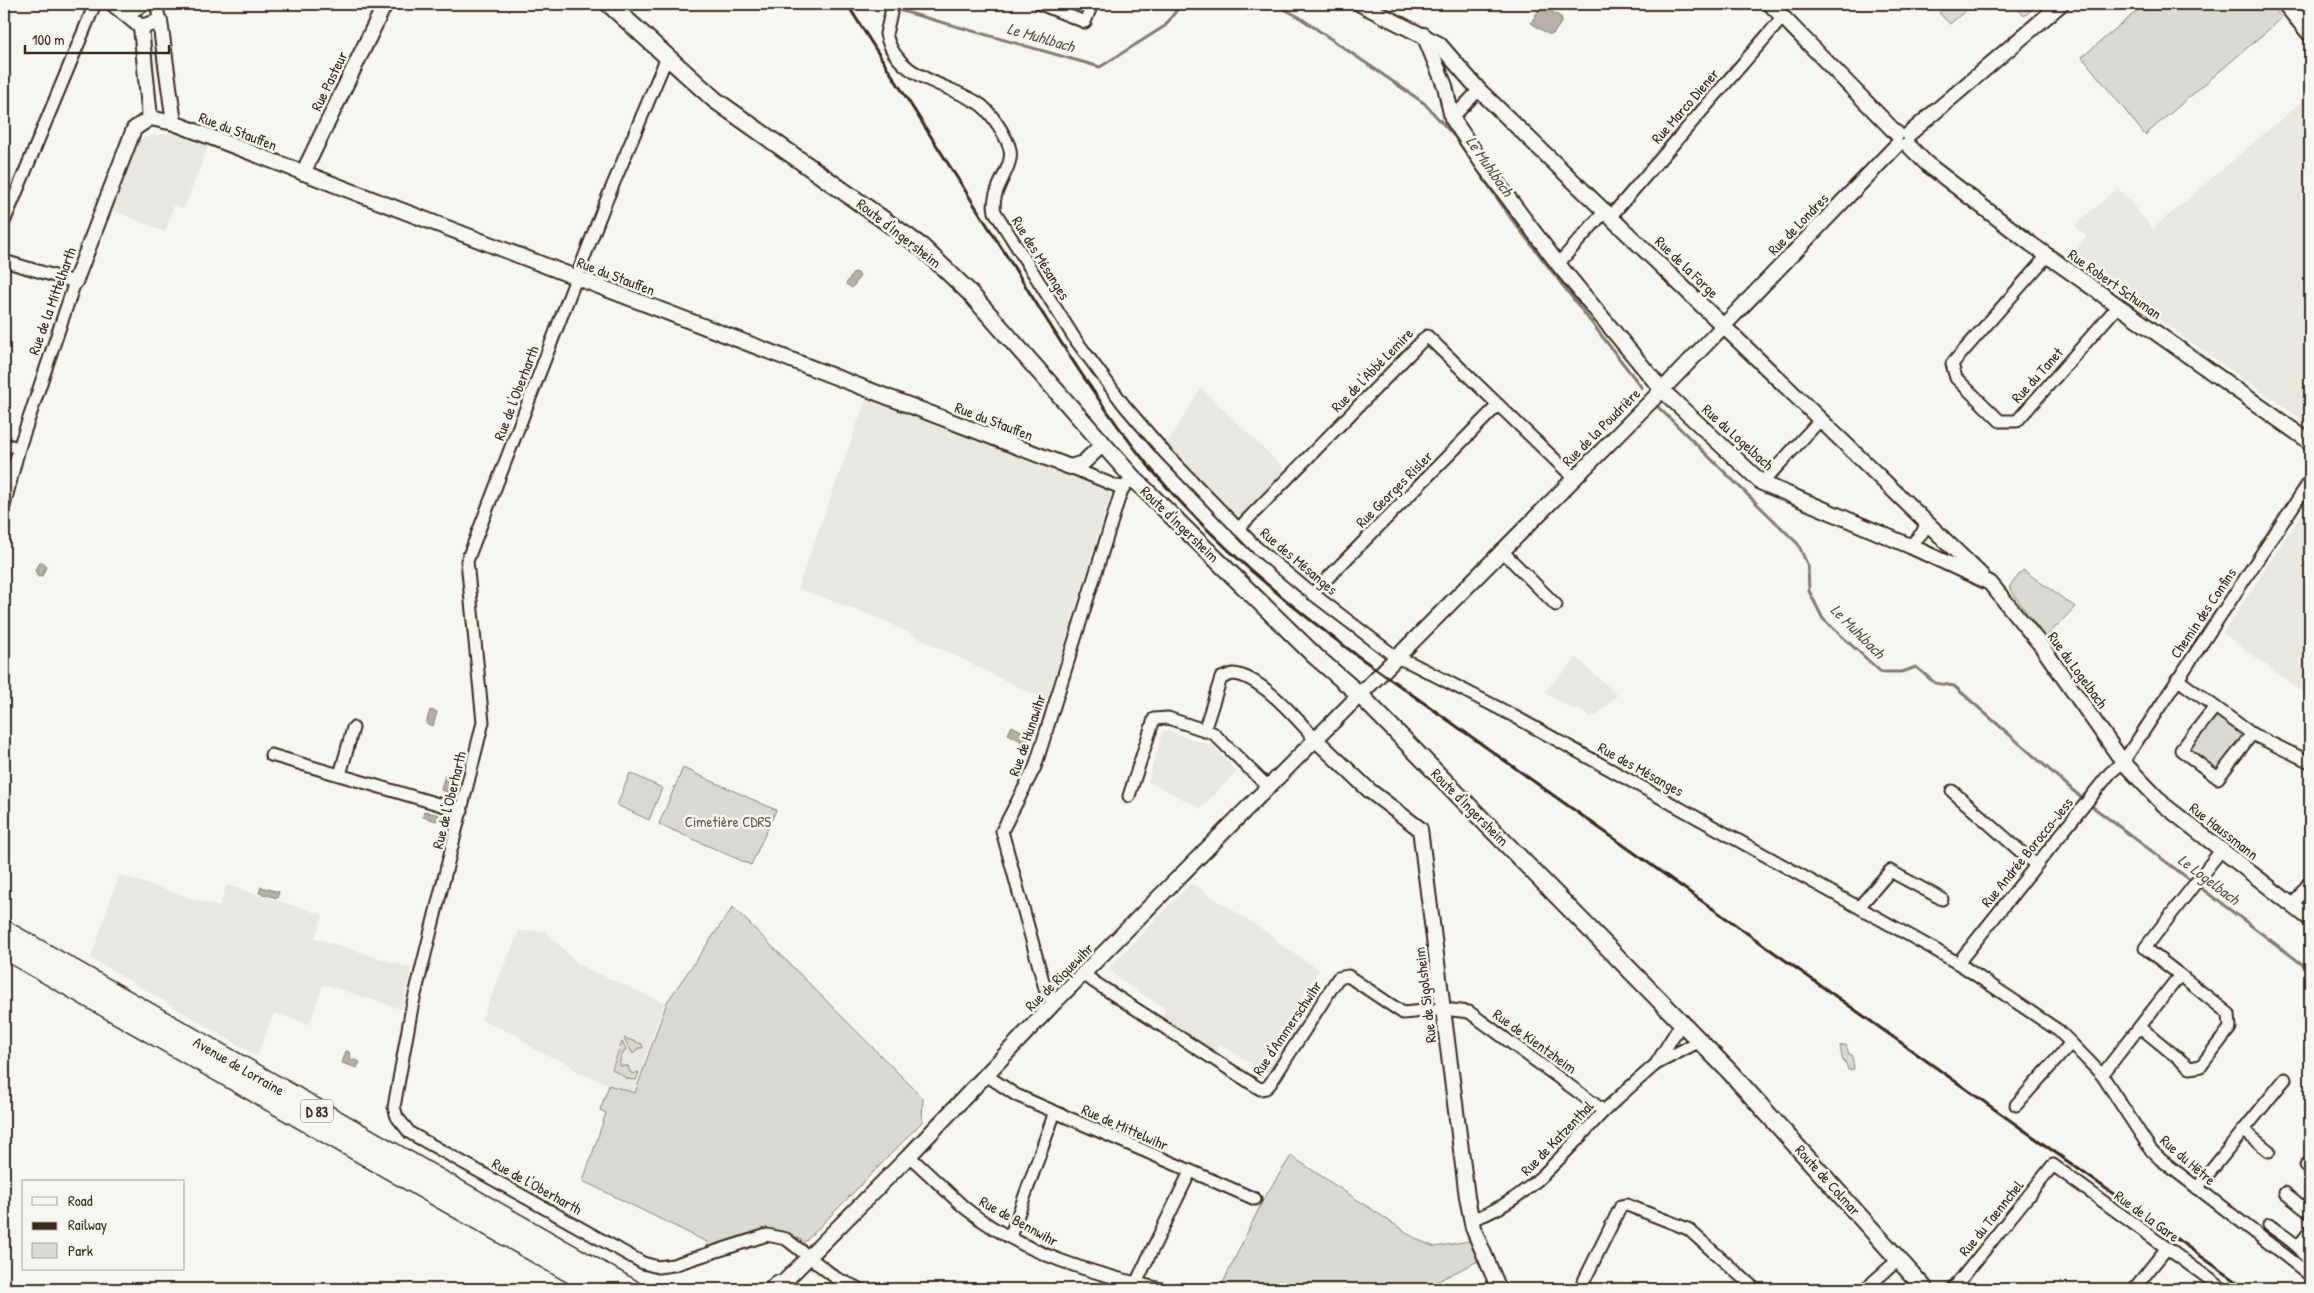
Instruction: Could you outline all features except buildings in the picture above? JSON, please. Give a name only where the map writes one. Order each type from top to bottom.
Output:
[{"type":"main road","name":"Route d'Ingersheim","points":[[609,4],[666,57],[748,125],[871,209],[922,247],[969,292],[1103,444],[1129,482],[1360,696],[1730,1072]]},
{"type":"main road","points":[[2286,4],[2304,22],[2310,33]]},
{"type":"main road","name":"Avenue de Lorraine","points":[[4,930],[632,1289]]},
{"type":"main road","name":"Avenue de Lorraine","points":[[4,949],[599,1289]]},
{"type":"main road","name":"Route de Colmar","points":[[1730,1072],[1925,1289]]},
{"type":"street","points":[[4,222],[95,4]]},
{"type":"street","points":[[113,4],[140,26],[150,118]]},
{"type":"street","points":[[126,14],[146,4]]},
{"type":"street","points":[[156,4],[160,20],[174,123]]},
{"type":"street","name":"Rue Pasteur","points":[[303,173],[385,4]]},
{"type":"street","points":[[1040,4],[1085,22],[1092,4]]},
{"type":"street","points":[[1360,4],[1424,35]]},
{"type":"street","name":"Rue Robert Schuman","points":[[1770,4],[1927,164],[2047,256],[2310,442]]},
{"type":"street","name":"Rue de Londres","points":[[1723,325],[1903,140],[2061,4]]},
{"type":"street","name":"Rue des Mésanges","points":[[892,7],[886,28],[888,41],[901,62],[909,70],[971,99],[986,111],[1008,144],[1010,152],[993,200],[998,219],[1075,339],[1124,404],[1166,454],[1238,529],[1312,594],[1398,658],[1417,665],[1510,714],[1895,927]]},
{"type":"street","name":"Rue Marco Diener","points":[[1558,264],[1609,213],[1675,142],[1783,17]]},
{"type":"street","points":[[140,26],[160,20]]},
{"type":"street","name":"Rue de la Forge","points":[[1424,35],[1439,44],[1479,90],[1609,213],[1990,583]]},
{"type":"street","name":"Rue du Logelbach","points":[[1424,35],[1445,86],[1452,118],[1485,167],[1558,264],[1662,390],[1762,483],[1910,546],[1990,583],[2040,644],[2123,762]]},
{"type":"street","name":"Rue de l'Oberharth","points":[[666,57],[604,206],[466,561],[483,722],[401,1060],[394,1107],[401,1123],[410,1133],[643,1264],[658,1267],[673,1265],[767,1235],[786,1239],[836,1278],[860,1289]]},
{"type":"street","points":[[1452,118],[1479,90]]},
{"type":"street","name":"Rue du Stauffen","points":[[150,118],[174,123],[1116,486],[1129,482]]},
{"type":"street","name":"Rue de la Mittelharth","points":[[4,506],[19,448],[75,282],[134,129],[150,118]]},
{"type":"street","name":"Rue du Tanet","points":[[2047,256],[1952,364],[1956,378],[2000,421],[2016,421],[2118,306]]},
{"type":"street","points":[[4,262],[75,282]]},
{"type":"street","name":"Rue de la Poudrière","points":[[1360,696],[1501,550],[1662,390],[1723,325]]},
{"type":"street","name":"Rue de l'Abbé Lemire","points":[[1238,529],[1427,336],[1574,478]]},
{"type":"street","name":"Rue Georges Risler","points":[[1312,594],[1498,405]]},
{"type":"street","points":[[1762,483],[1822,419]]},
{"type":"street","points":[[4,444],[19,448]]},
{"type":"street","points":[[1070,467],[1084,464],[1103,444]]},
{"type":"street","name":"Chemin des Confins","points":[[2123,762],[2310,481]]},
{"type":"street","name":"Rue de Hunawihr","points":[[1054,1003],[1046,992],[1002,831],[1035,767],[1067,664],[1129,482]]},
{"type":"street","points":[[1910,546],[1922,533],[1927,522]]},
{"type":"street","points":[[1501,550],[1556,606]]},
{"type":"street","points":[[1204,731],[1222,678],[1233,674],[1250,680],[1271,695],[1315,739]]},
{"type":"street","points":[[2177,679],[2252,734],[2310,762]]},
{"type":"street","name":"Rue de Riquewihr","points":[[778,1287],[909,1156],[1054,1003],[1315,739],[1360,696]]},
{"type":"street","points":[[2215,706],[2181,750],[2218,778],[2252,734]]},
{"type":"street","points":[[1129,796],[1154,718],[1168,718],[1213,733],[1268,787]]},
{"type":"street","points":[[340,774],[354,728]]},
{"type":"street","name":"Rue de Sigolsheim","points":[[1315,739],[1370,791],[1420,829],[1444,1009],[1449,1064],[1471,1220],[1499,1289]]},
{"type":"street","points":[[271,755],[462,811]]},
{"type":"street","name":"Rue Andrée Borocco-Jess","points":[[1958,963],[2110,772],[2123,762]]},
{"type":"street","name":"Rue Haussmann","points":[[2123,762],[2164,805],[2310,919]]},
{"type":"street","points":[[1952,791],[2036,866]]},
{"type":"street","points":[[2140,1027],[2190,1068],[2201,1066],[2230,1028],[2229,1014],[2146,948],[2222,849]]},
{"type":"street","points":[[1859,907],[1890,871],[1942,899]]},
{"type":"street","points":[[2293,905],[2310,880]]},
{"type":"street","name":"Rue du Hêtre","points":[[1895,927],[1958,963],[2059,1031],[2102,1075],[2151,1150],[2308,1274]]},
{"type":"street","name":"Rue d'Ammerschwihr","points":[[1084,974],[1260,1089],[1266,1088],[1270,1084],[1338,978],[1348,976],[1403,1013],[1444,1009]]},
{"type":"street","points":[[2102,1075],[2180,975]]},
{"type":"street","name":"Rue de Kientzheim","points":[[1444,1009],[1469,1012],[1604,1111]]},
{"type":"street","name":"Rue de Katzenthal","points":[[1656,1064],[1682,1022]]},
{"type":"street","name":"Rue de Katzenthal","points":[[1471,1220],[1494,1213],[1532,1187],[1604,1111],[1656,1064],[1700,1041]]},
{"type":"street","points":[[2016,1105],[2071,1043]]},
{"type":"street","name":"Rue de Mittelwihr","points":[[986,1075],[1016,1096],[1255,1199]]},
{"type":"street","points":[[2197,1188],[2284,1079]]},
{"type":"street","points":[[1010,1237],[1055,1112]]},
{"type":"street","points":[[2243,1130],[2268,1151]]},
{"type":"street","name":"Rue de Bennwihr","points":[[909,1156],[966,1208],[1010,1237],[1045,1255],[1135,1286],[1162,1289]]},
{"type":"street","name":"Rue de la Gare","points":[[2053,1165],[2223,1289]]},
{"type":"street","name":"Rue du Taennchel","points":[[1953,1289],[2053,1165]]},
{"type":"street","points":[[1135,1286],[1190,1172]]},
{"type":"street","points":[[2285,1193],[2310,1213]]},
{"type":"street","points":[[1580,1289],[1621,1206],[1627,1205],[1688,1229],[1755,1289]]},
{"type":"street","points":[[2269,1226],[2298,1247],[2309,1263],[2308,1274]]},
{"type":"street","points":[[2298,1247],[2310,1231]]},
{"type":"street","points":[[2134,1289],[2166,1249]]},
{"type":"street","points":[[1865,1289],[1898,1260]]},
{"type":"shaded area","points":[[1541,6],[1546,7],[1562,18],[1561,23],[1553,34],[1548,34],[1531,23]]},
{"type":"shaded area","points":[[2309,95],[2310,425],[2069,257],[2086,237],[2075,225],[2118,188],[2153,229]]},
{"type":"shaded area","points":[[173,133],[208,146],[184,208],[174,205],[165,232],[112,210],[140,138]]},
{"type":"shaded area","points":[[854,272],[860,276],[852,288],[846,284]]},
{"type":"shaded area","points":[[1201,388],[1286,470],[1239,519],[1167,444]]},
{"type":"shaded area","points":[[867,397],[1108,490],[1111,494],[1047,701],[883,620],[798,588]]},
{"type":"shaded area","points":[[2310,501],[2310,698],[2223,633]]},
{"type":"shaded area","points":[[40,563],[44,563],[46,567],[42,576],[38,577],[35,570]]},
{"type":"shaded area","points":[[1577,658],[1617,695],[1596,716],[1594,714],[1592,717],[1578,709],[1573,709],[1548,695],[1545,691]]},
{"type":"shaded area","points":[[430,710],[437,712],[433,726],[426,724]]},
{"type":"shaded area","points":[[1012,726],[1031,736],[1026,744],[1008,734]]},
{"type":"shaded area","points":[[1163,730],[1212,745],[1237,771],[1201,808],[1148,781]]},
{"type":"shaded area","points":[[445,775],[452,777],[448,792],[441,790]]},
{"type":"shaded area","points":[[424,811],[439,815],[437,821],[423,817]]},
{"type":"shaded area","points":[[119,875],[219,907],[227,885],[323,915],[315,938],[411,968],[402,1009],[323,984],[310,1024],[274,1013],[257,1056],[91,958]]},
{"type":"shaded area","points":[[1191,883],[1272,936],[1278,943],[1319,970],[1287,1021],[1297,1029],[1268,1074],[1220,1044],[1215,1052],[1161,1018],[1166,1009],[1119,979],[1109,968]]},
{"type":"shaded area","points":[[261,887],[279,892],[277,898],[259,893]]},
{"type":"shaded area","points":[[519,931],[545,931],[579,965],[664,1003],[633,1093],[579,1073],[568,1063],[536,1051],[518,1036],[481,1020]]},
{"type":"shaded area","points":[[346,1051],[349,1052],[351,1059],[360,1062],[357,1068],[342,1063]]},
{"type":"green space","points":[[1942,4],[1973,4],[1950,24],[1939,13],[1945,7]]},
{"type":"green space","points":[[2014,4],[2039,4],[2024,16]]},
{"type":"green space","points":[[2145,4],[2270,4],[2282,18],[2145,135],[2082,57]]},
{"type":"green space","points":[[2023,570],[2075,607],[2045,638],[2010,589],[2010,586]]},
{"type":"green space","points":[[2213,713],[2246,738],[2218,773],[2186,748]]},
{"type":"green space","name":"Cimetière CDRS","points":[[683,768],[776,810],[751,865],[659,824]]},
{"type":"green space","name":"Cimetière CDRS","points":[[630,773],[662,788],[649,820],[617,805]]},
{"type":"green space","points":[[733,907],[923,1098],[922,1122],[805,1242],[792,1235],[768,1231],[745,1235],[708,1248],[707,1242],[583,1181],[606,1113],[600,1110],[609,1085],[635,1093],[667,1002]]},
{"type":"green space","points":[[624,1038],[642,1044],[643,1048],[638,1048],[633,1054]]},
{"type":"green space","points":[[622,1042],[626,1048],[620,1059],[620,1066],[628,1066],[633,1074],[639,1072],[636,1080],[628,1079],[612,1069]]},
{"type":"green space","points":[[1846,1045],[1849,1054],[1852,1055],[1854,1069],[1848,1070],[1846,1063],[1843,1062],[1840,1046]]},
{"type":"green space","points":[[1291,1156],[1418,1240],[1435,1247],[1469,1241],[1478,1261],[1422,1289],[1220,1289],[1264,1198]]},
{"type":"waterway","name":"Le Muhlbach","points":[[875,4],[889,8]]},
{"type":"waterway","name":"Le Muhlbach","points":[[895,9],[1100,67],[1165,26],[1181,4]]},
{"type":"waterway","name":"Le Muhlbach","points":[[1275,4],[1299,17],[1424,103],[1455,137],[1510,217],[1642,388]]},
{"type":"waterway","name":"Le Muhlbach","points":[[1657,406],[1798,544],[1808,566],[1809,591],[1823,619],[1881,672],[1902,672],[1916,667],[1935,683],[1954,686],[2084,800]]},
{"type":"waterway","name":"Le Logelbach","points":[[2089,804],[2310,970]]},
{"type":"railway","points":[[847,4],[1059,339],[1112,418],[1151,469],[1174,495],[1247,568],[1355,654],[2247,1289]]}]
